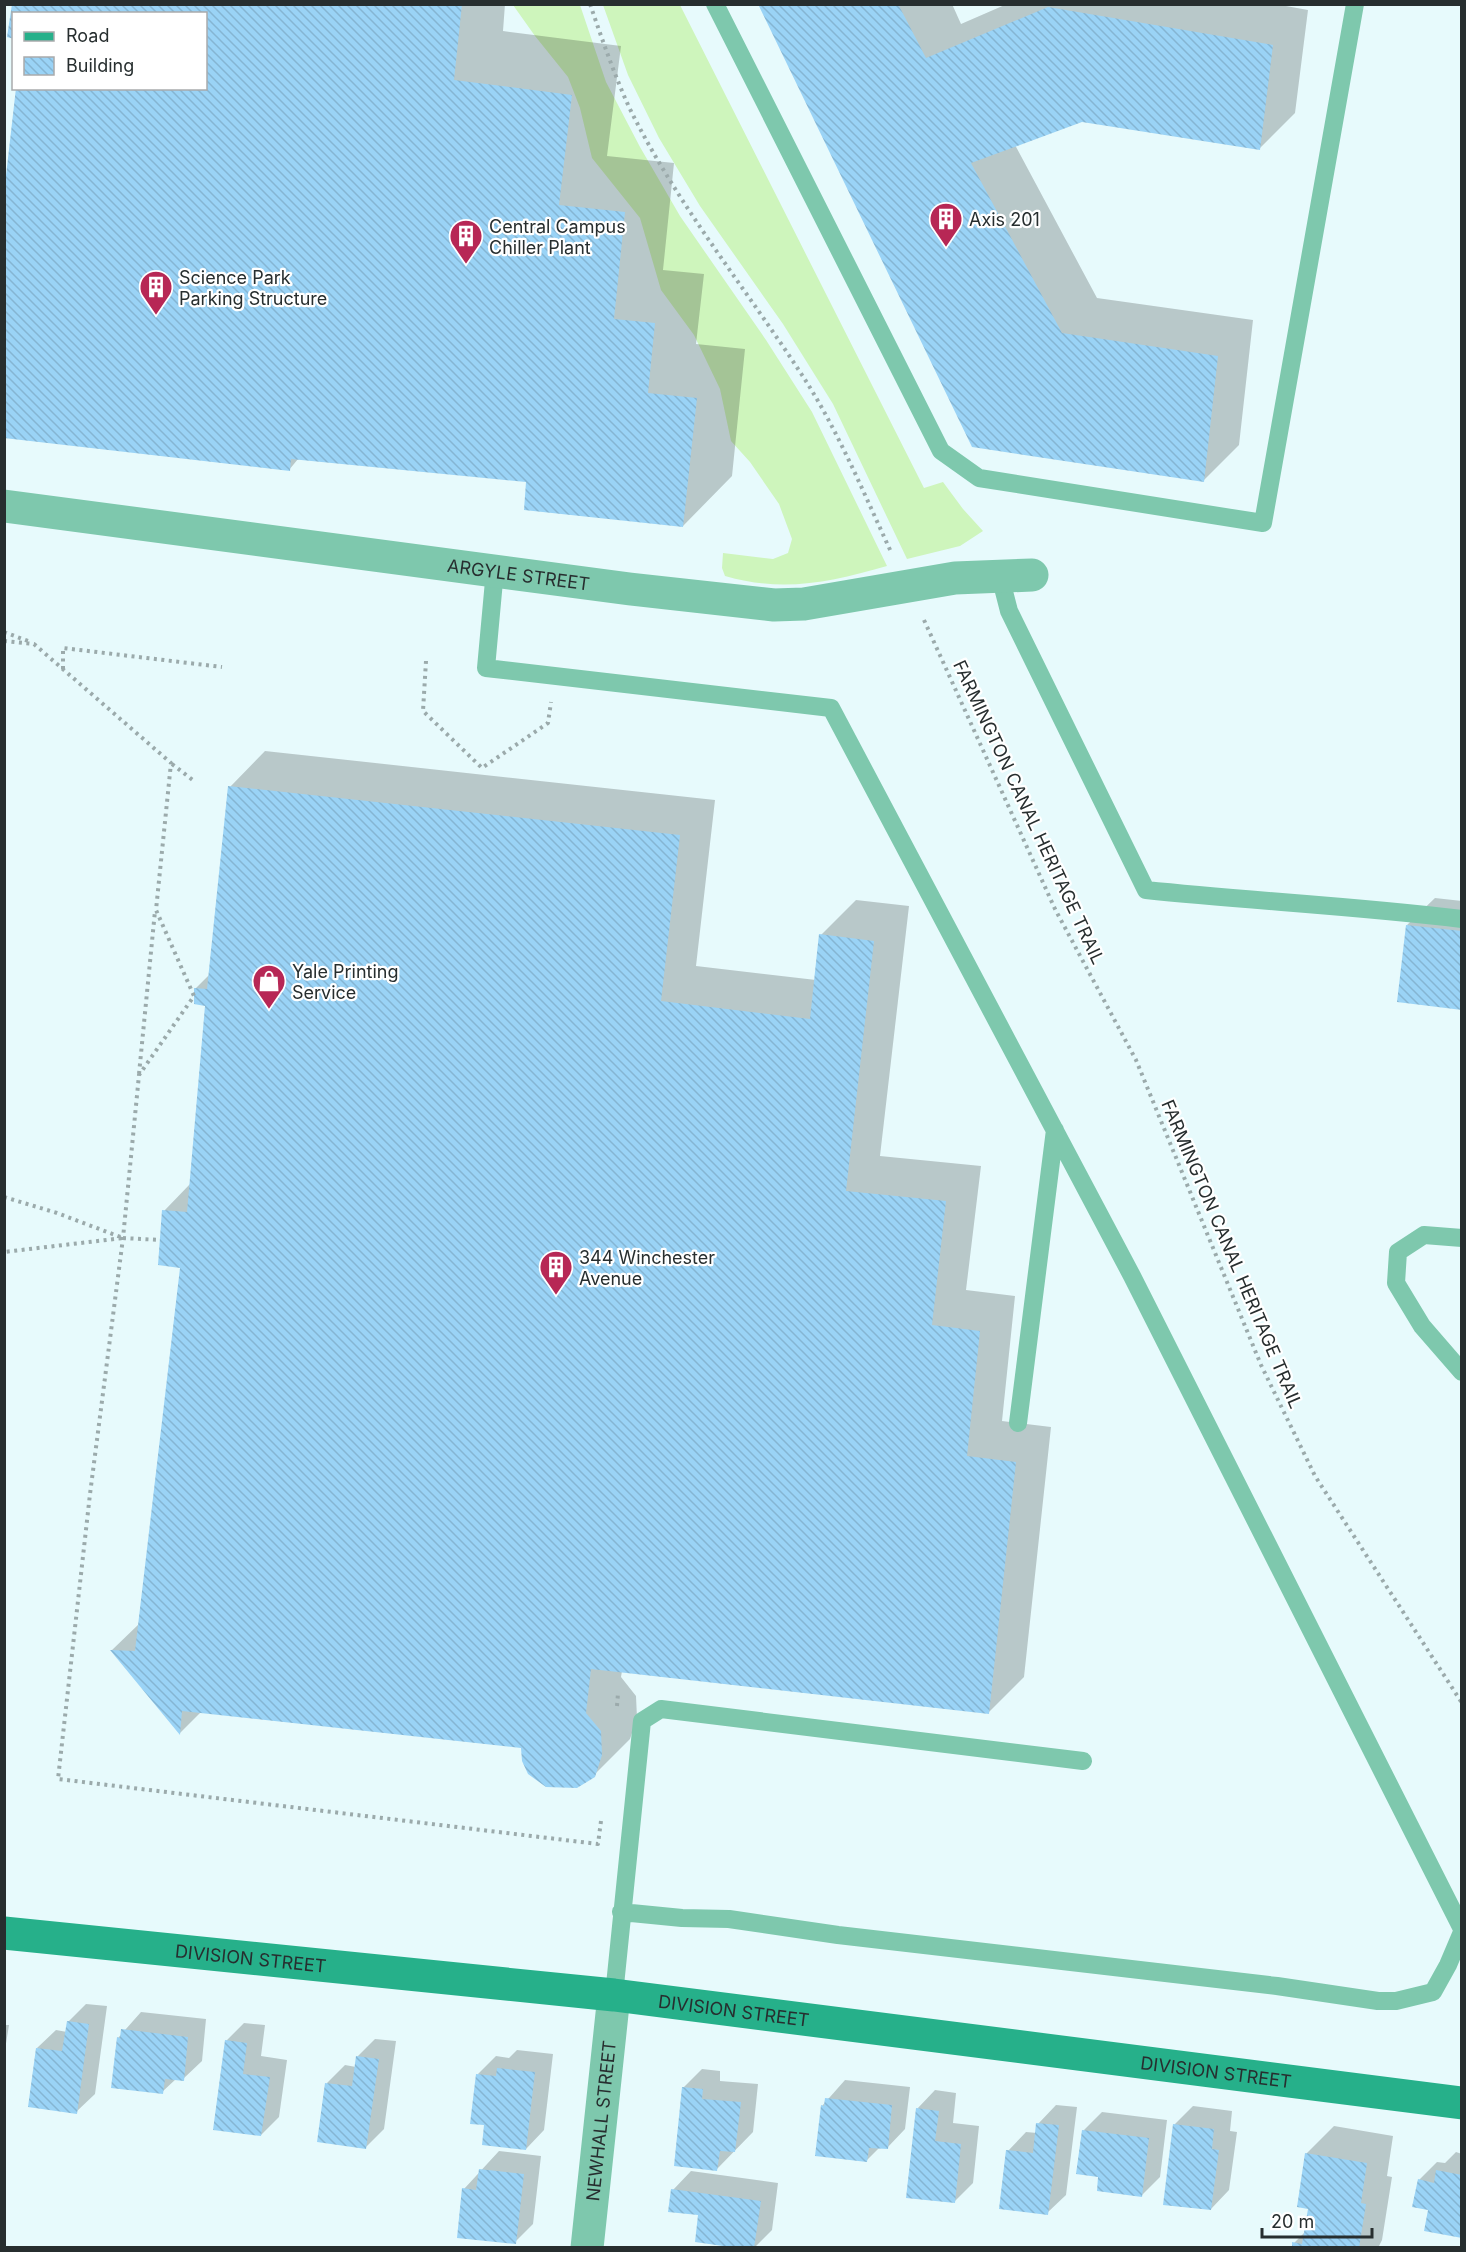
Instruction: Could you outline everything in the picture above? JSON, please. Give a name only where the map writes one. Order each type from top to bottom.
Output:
[{"type":"main road","name":"DIVISION STREET","points":[[4,1933],[614,1995],[1461,2103]]},
{"type":"street","name":"ARGYLE STREET","points":[[4,507],[630,589],[774,605],[804,604],[955,578],[1016,576]]},
{"type":"street","name":"NEWHALL STREET","points":[[587,2247],[614,1995]]},
{"type":"lane","points":[[715,4],[942,451],[979,478],[1263,523],[1355,4]]},
{"type":"lane","points":[[495,570],[486,668],[831,708],[1132,1276],[1461,1930],[1448,1965],[1432,1992],[1396,2001],[1378,2001],[1172,1973],[838,1935],[729,1919],[682,1918],[621,1912]]},
{"type":"lane","points":[[1016,576],[1009,611],[1146,890],[1461,919]]},
{"type":"lane","points":[[1018,1423],[1054,1130]]},
{"type":"lane","points":[[1461,1238],[1424,1235],[1398,1252],[1396,1283],[1422,1326],[1461,1372]]},
{"type":"lane","points":[[614,1995],[642,1721],[661,1709],[1083,1761]]},
{"type":"path","name":"FARMINGTON CANAL HERITAGE TRAIL","points":[[590,4],[629,106],[679,196],[802,374],[826,414],[908,585],[1056,909],[1136,1060],[1261,1365],[1297,1441],[1332,1503],[1461,1703]]},
{"type":"path","points":[[4,632],[34,644],[171,764],[194,781]]},
{"type":"path","points":[[4,641],[34,644]]},
{"type":"path","points":[[63,670],[63,648],[222,667]]},
{"type":"path","points":[[426,661],[423,711],[482,768],[549,723],[555,676]]},
{"type":"path","points":[[171,764],[123,1238],[58,1779],[598,1844],[602,1809]]},
{"type":"path","points":[[139,1075],[194,996],[156,910]]},
{"type":"path","points":[[4,1197],[57,1213],[123,1238]]},
{"type":"path","points":[[4,1252],[123,1238],[160,1240]]},
{"type":"path","points":[[615,1716],[618,1693]]},
{"type":"green space","points":[[513,5],[580,5],[606,82],[640,147],[680,216],[766,340],[812,412],[887,566],[826,581],[787,585],[767,584],[725,576],[722,568],[723,553],[773,559],[788,553],[792,539],[779,504],[750,462],[731,441],[720,389],[694,335],[661,290],[640,218],[592,158],[580,108],[568,77]]},
{"type":"green space","points":[[603,5],[680,5],[924,488],[943,482],[983,531],[960,546],[907,559],[833,404],[783,324],[700,206],[659,138],[628,75]]},
{"type":"building","points":[[12,4],[462,4],[454,80],[572,95],[559,205],[625,212],[614,319],[655,323],[648,393],[697,398],[683,527],[524,510],[526,482],[291,459],[290,471],[4,438],[4,193],[16,90],[207,90],[207,12],[12,12],[12,38],[7,37]]},
{"type":"building","name":"Axis 201","points":[[758,4],[898,4],[926,58],[1048,7],[1273,45],[1260,150],[1082,122],[971,163],[1062,333],[1218,356],[1204,482],[972,447]]},
{"type":"building","name":"344 Winchester Avenue","points":[[228,786],[680,835],[661,1001],[810,1019],[819,934],[874,941],[846,1191],[946,1201],[932,1325],[980,1331],[967,1456],[1016,1462],[989,1714],[591,1669],[586,1713],[601,1731],[602,1755],[595,1777],[577,1788],[546,1787],[528,1774],[522,1761],[521,1748],[182,1711],[180,1735],[110,1650],[135,1651],[180,1268],[158,1265],[162,1210],[187,1212],[205,1006],[194,1004],[194,988],[207,989]]},
{"type":"building","points":[[1406,925],[1462,931],[1462,1010],[1397,1002]]},
{"type":"building","points":[[67,2021],[89,2024],[77,2114],[28,2107],[36,2048],[62,2051]]},
{"type":"building","points":[[121,2029],[188,2037],[184,2081],[165,2079],[163,2094],[111,2088],[117,2037],[120,2038]]},
{"type":"building","points":[[225,2040],[247,2043],[243,2074],[270,2077],[261,2136],[213,2130]]},
{"type":"building","points":[[356,2056],[379,2059],[366,2149],[317,2142],[325,2083],[352,2086]]},
{"type":"building","points":[[497,2068],[535,2072],[526,2150],[482,2145],[484,2125],[470,2124],[476,2074],[496,2076]]},
{"type":"building","points":[[682,2087],[703,2089],[702,2099],[741,2102],[735,2152],[720,2151],[717,2171],[674,2166]]},
{"type":"building","points":[[825,2098],[892,2105],[888,2149],[869,2148],[867,2162],[815,2156],[821,2105],[824,2106]]},
{"type":"building","points":[[916,2108],[939,2111],[935,2141],[961,2144],[955,2203],[906,2198]]},
{"type":"building","points":[[1036,2123],[1059,2125],[1048,2215],[999,2209],[1006,2150],[1033,2153]]},
{"type":"building","points":[[1173,2124],[1214,2129],[1212,2149],[1219,2150],[1211,2210],[1163,2205]]},
{"type":"building","points":[[1082,2130],[1149,2138],[1142,2197],[1097,2191],[1098,2177],[1076,2174]]},
{"type":"building","points":[[1305,2153],[1367,2163],[1361,2203],[1366,2204],[1359,2248],[1292,2248],[1292,2242],[1302,2244],[1308,2209],[1297,2207]]},
{"type":"building","points":[[479,2169],[524,2174],[516,2244],[457,2238],[462,2188],[476,2190]]},
{"type":"building","points":[[1436,2170],[1462,2175],[1462,2238],[1424,2231],[1428,2210],[1412,2207],[1418,2179],[1434,2183]]},
{"type":"building","points":[[671,2189],[761,2201],[754,2248],[695,2242],[698,2215],[668,2212]]},
{"type":"place","name":"Axis 201","points":[[946,248]]},
{"type":"place","name":"Central Campus Chiller Plant","points":[[466,265]]},
{"type":"place","name":"Science Park Parking Structure","points":[[156,316]]},
{"type":"place","name":"Yale Printing Service","points":[[269,1010]]},
{"type":"place","name":"344 Winchester Avenue","points":[[556,1296]]}]
